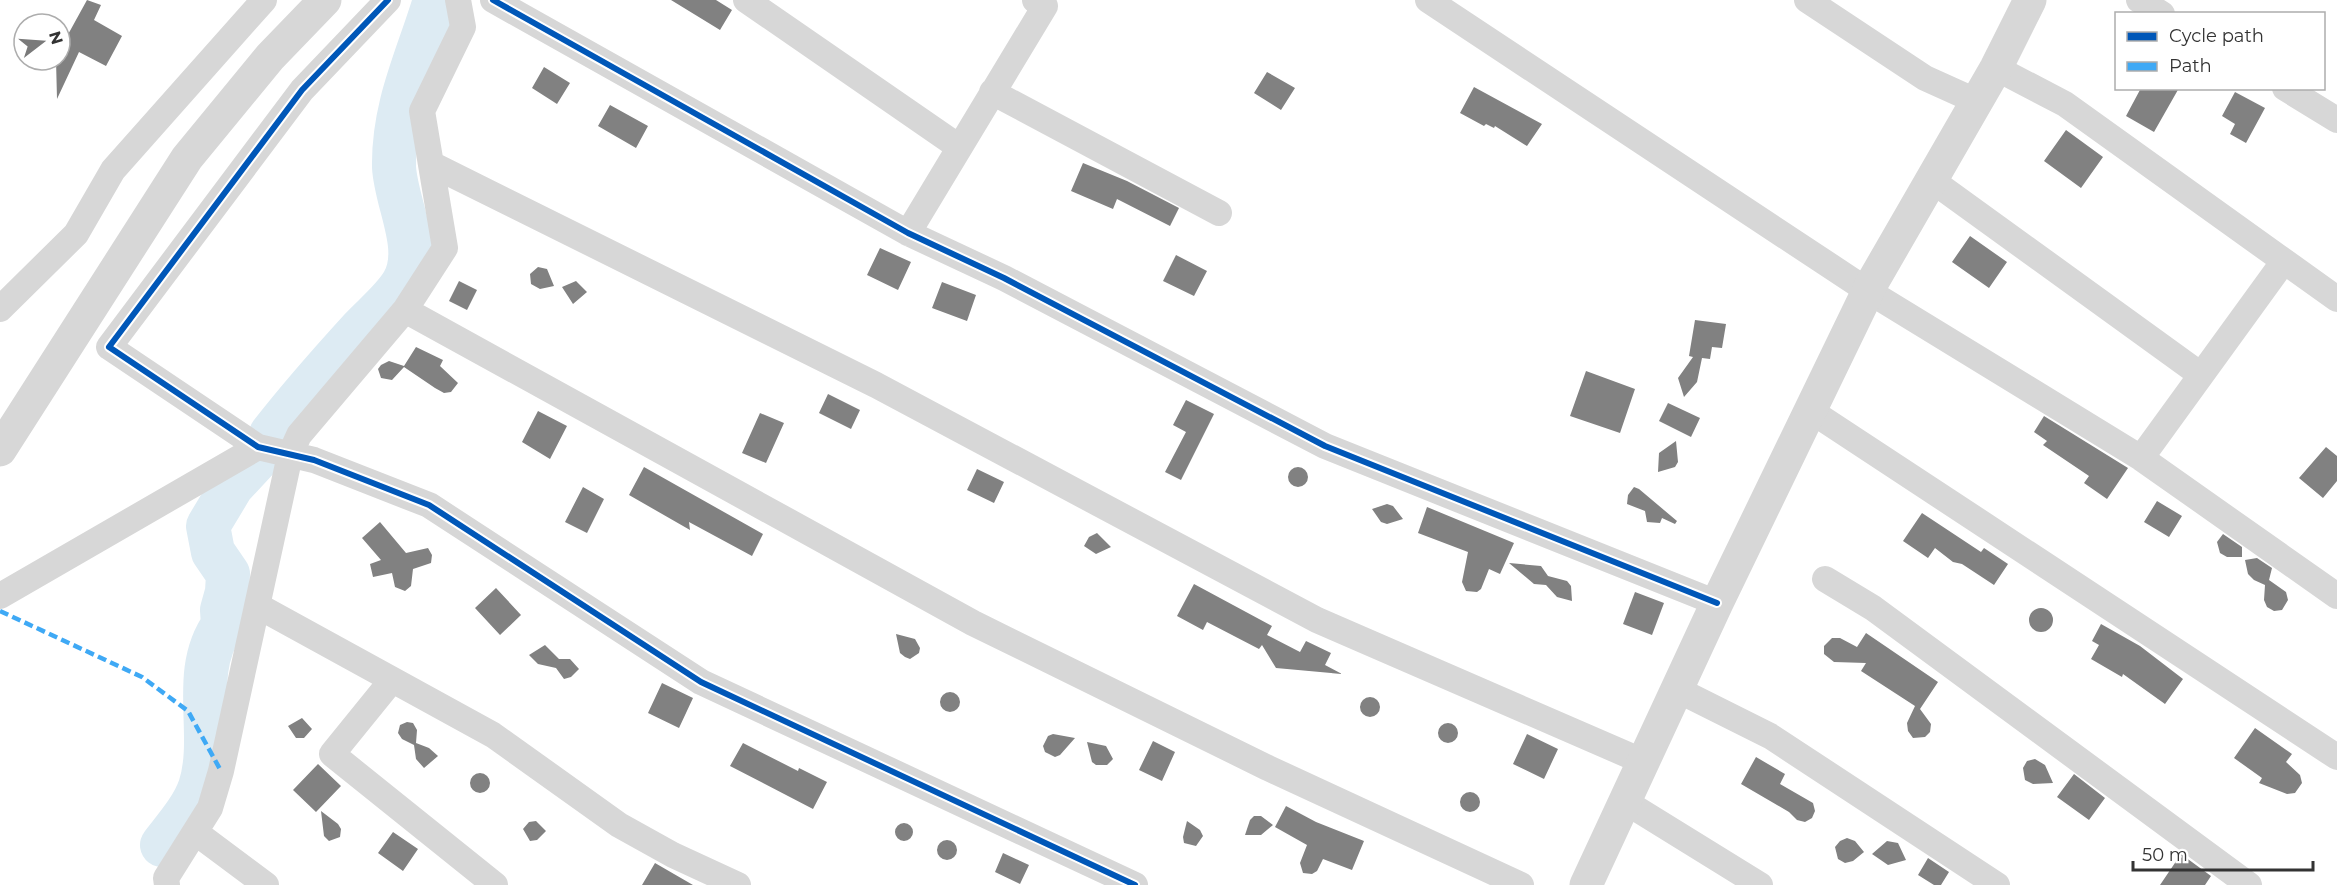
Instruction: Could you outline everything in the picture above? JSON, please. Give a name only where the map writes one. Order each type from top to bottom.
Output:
[{"type":"street","points":[[0,309],[76,234],[113,170],[264,0]]},
{"type":"street","points":[[0,450],[187,158],[270,57],[325,0]]},
{"type":"street","points":[[388,0],[302,90],[109,347],[258,447],[315,460],[429,504],[701,682],[1135,885]]},
{"type":"street","points":[[166,885],[166,878],[210,808],[221,771],[290,455],[298,435],[405,310],[445,248],[422,111],[463,27],[458,0]]},
{"type":"street","points":[[493,0],[908,233],[1004,278],[1325,446],[1718,603]]},
{"type":"street","points":[[746,0],[958,147]]},
{"type":"street","points":[[908,233],[1045,6],[1035,0]]},
{"type":"street","points":[[1428,0],[1868,291],[2141,458],[2337,596]]},
{"type":"street","points":[[1807,0],[1925,78],[1976,101]]},
{"type":"street","points":[[1586,885],[1868,291],[1929,179],[1996,68],[2031,0]]},
{"type":"street","points":[[2139,0],[2159,12]]},
{"type":"street","points":[[1996,68],[2065,104],[2337,299]]},
{"type":"street","points":[[2288,90],[2337,120]]},
{"type":"street","points":[[992,92],[1219,213]]},
{"type":"street","points":[[431,164],[876,385],[1317,620],[1644,762]]},
{"type":"street","points":[[1929,179],[2201,375]]},
{"type":"street","points":[[2141,458],[2284,261]]},
{"type":"street","points":[[405,310],[973,623],[1268,768],[1521,885]]},
{"type":"street","points":[[1811,411],[2337,757]]},
{"type":"street","points":[[0,596],[258,447]]},
{"type":"street","points":[[1825,579],[1873,608],[2249,885]]},
{"type":"street","points":[[258,606],[493,735],[619,825],[674,855],[738,885]]},
{"type":"street","points":[[392,680],[332,754],[495,885]]},
{"type":"street","points":[[1678,690],[1770,736],[1997,885]]},
{"type":"street","points":[[1624,801],[1750,882]]},
{"type":"street","points":[[195,832],[266,885]]},
{"type":"building","points":[[87,0],[101,5],[94,20],[122,36],[106,66],[79,52],[72,67],[72,27]]},
{"type":"building","points":[[671,0],[716,0],[732,10],[720,30]]},
{"type":"building","points":[[544,67],[570,83],[557,104],[532,88]]},
{"type":"building","points":[[56,72],[70,72],[57,99]]},
{"type":"building","points":[[1267,72],[1295,88],[1281,110],[1254,93]]},
{"type":"building","points":[[1474,87],[1542,124],[1527,146],[1495,126],[1494,128],[1486,124],[1484,126],[1460,113]]},
{"type":"building","points":[[2140,90],[2178,90],[2154,132],[2126,116]]},
{"type":"building","points":[[2235,92],[2265,108],[2246,143],[2230,134],[2235,124],[2222,116]]},
{"type":"building","points":[[610,105],[648,126],[636,148],[598,126]]},
{"type":"building","points":[[2066,130],[2103,157],[2081,188],[2044,161]]},
{"type":"building","points":[[1083,163],[1127,181],[1179,208],[1170,226],[1117,199],[1113,209],[1071,191]]},
{"type":"building","points":[[1970,236],[2007,262],[1989,288],[1952,262]]},
{"type":"building","points":[[880,248],[911,262],[898,290],[867,275]]},
{"type":"building","points":[[1176,255],[1207,271],[1194,296],[1163,281]]},
{"type":"building","points":[[538,267],[547,269],[554,286],[540,289],[531,284],[530,274]]},
{"type":"building","points":[[459,281],[477,290],[467,310],[449,301]]},
{"type":"building","points":[[576,281],[587,292],[573,304],[562,287]]},
{"type":"building","points":[[942,282],[976,295],[967,321],[932,308]]},
{"type":"building","points":[[1695,320],[1726,324],[1722,348],[1712,347],[1710,359],[1702,358],[1697,382],[1684,397],[1678,378],[1693,357],[1689,356]]},
{"type":"building","points":[[416,347],[443,360],[440,366],[458,383],[451,392],[444,393],[404,367],[392,380],[381,378],[378,369],[381,365],[389,361],[404,366]]},
{"type":"building","points":[[1586,371],[1635,389],[1620,433],[1570,416]]},
{"type":"building","points":[[828,394],[860,410],[851,429],[819,413]]},
{"type":"building","points":[[1186,400],[1214,414],[1181,480],[1165,472],[1186,432],[1173,425]]},
{"type":"building","points":[[1668,403],[1700,418],[1691,437],[1659,421]]},
{"type":"building","points":[[538,411],[567,426],[550,459],[522,442]]},
{"type":"building","points":[[760,413],[784,423],[766,463],[742,453]]},
{"type":"building","points":[[2044,416],[2128,468],[2107,499],[2084,483],[2089,476],[2043,445],[2047,441],[2034,432]]},
{"type":"building","points":[[1676,441],[1678,462],[1675,467],[1658,472],[1659,453]]},
{"type":"building","points":[[2326,447],[2337,456],[2337,481],[2323,498],[2299,478]]},
{"type":"building","points":[[644,467],[763,534],[752,556],[689,522],[690,530],[629,495]]},
{"type":"building","points":[[1298,467],[1305,470],[1308,477],[1305,484],[1298,487],[1291,484],[1288,477],[1291,470]]},
{"type":"building","points":[[977,469],[1004,482],[994,503],[967,490]]},
{"type":"building","points":[[583,487],[604,499],[587,533],[565,522]]},
{"type":"building","points":[[1634,487],[1677,521],[1675,524],[1662,518],[1660,523],[1647,522],[1645,511],[1627,504],[1628,495]]},
{"type":"building","points":[[2157,501],[2182,516],[2169,537],[2144,522]]},
{"type":"building","points":[[1387,504],[1393,506],[1403,519],[1387,524],[1381,522],[1372,509]]},
{"type":"building","points":[[1427,507],[1514,543],[1500,574],[1489,569],[1481,589],[1477,592],[1466,591],[1462,582],[1468,552],[1418,533]]},
{"type":"building","points":[[1922,513],[1981,552],[1984,548],[2008,564],[1994,585],[1962,564],[1953,562],[1935,548],[1928,558],[1903,541]]},
{"type":"building","points":[[380,522],[406,553],[428,548],[432,555],[431,563],[413,569],[411,586],[405,591],[395,587],[392,573],[373,577],[370,564],[381,560],[362,538]]},
{"type":"building","points":[[1097,533],[1111,547],[1096,554],[1084,546],[1089,537]]},
{"type":"building","points":[[2223,534],[2242,547],[2242,557],[2227,557],[2220,553],[2217,542]]},
{"type":"building","points":[[2257,558],[2272,568],[2269,580],[2286,592],[2288,600],[2282,610],[2274,611],[2267,607],[2264,600],[2265,585],[2248,574],[2245,560]]},
{"type":"building","points":[[1509,563],[1541,566],[1548,576],[1567,581],[1571,586],[1572,601],[1557,597],[1546,585],[1534,584]]},
{"type":"building","points":[[1194,584],[1272,626],[1267,635],[1300,652],[1306,641],[1331,653],[1325,665],[1342,674],[1276,668],[1262,645],[1259,649],[1207,622],[1203,630],[1177,616]]},
{"type":"building","points":[[496,588],[521,615],[500,635],[475,608]]},
{"type":"building","points":[[1635,592],[1664,603],[1652,635],[1623,624]]},
{"type":"building","points":[[2041,608],[2050,611],[2053,620],[2050,629],[2041,632],[2032,629],[2029,620],[2032,611]]},
{"type":"building","points":[[2101,624],[2140,646],[2183,679],[2165,704],[2123,674],[2122,677],[2091,659],[2099,645],[2092,641]]},
{"type":"building","points":[[1866,633],[1938,682],[1920,709],[1931,724],[1930,732],[1925,737],[1913,738],[1908,731],[1907,723],[1915,706],[1861,671],[1866,663],[1834,662],[1824,654],[1824,646],[1832,638],[1840,638],[1857,647]]},
{"type":"building","points":[[896,634],[915,639],[920,648],[919,653],[910,659],[900,653]]},
{"type":"building","points":[[545,645],[559,659],[570,659],[579,669],[571,677],[564,679],[556,668],[538,664],[529,655]]},
{"type":"building","points":[[662,683],[693,698],[679,728],[648,713]]},
{"type":"building","points":[[950,692],[957,695],[960,702],[957,709],[950,712],[943,709],[940,702],[943,695]]},
{"type":"building","points":[[1370,697],[1377,700],[1380,707],[1377,714],[1370,717],[1363,714],[1360,707],[1363,700]]},
{"type":"building","points":[[302,718],[312,729],[304,738],[296,738],[288,726]]},
{"type":"building","points":[[407,722],[413,723],[417,730],[416,743],[429,748],[438,756],[424,768],[416,759],[414,745],[402,739],[398,733],[400,725]]},
{"type":"building","points":[[1448,723],[1455,726],[1458,733],[1455,740],[1448,743],[1441,740],[1438,733],[1441,726]]},
{"type":"building","points":[[2255,728],[2292,754],[2286,762],[2300,775],[2302,783],[2295,793],[2287,794],[2259,783],[2262,778],[2234,758]]},
{"type":"building","points":[[1053,734],[1075,738],[1060,755],[1055,757],[1045,752],[1043,746],[1048,736]]},
{"type":"building","points":[[1527,734],[1558,749],[1544,779],[1513,764]]},
{"type":"building","points":[[1153,741],[1175,752],[1162,781],[1139,770]]},
{"type":"building","points":[[1087,742],[1106,746],[1113,759],[1107,765],[1096,765],[1092,762]]},
{"type":"building","points":[[743,743],[798,771],[799,768],[827,782],[813,809],[730,766]]},
{"type":"building","points":[[1756,757],[1785,774],[1780,784],[1813,803],[1815,811],[1812,818],[1805,822],[1797,820],[1789,812],[1741,784]]},
{"type":"building","points":[[2035,759],[2045,765],[2053,783],[2033,784],[2025,780],[2023,768],[2027,761]]},
{"type":"building","points":[[318,764],[341,786],[316,812],[293,790]]},
{"type":"building","points":[[480,773],[487,776],[490,783],[487,790],[480,793],[473,790],[470,783],[473,776]]},
{"type":"building","points":[[2074,774],[2105,798],[2089,820],[2057,797]]},
{"type":"building","points":[[1466,792],[1474,792],[1480,798],[1480,806],[1474,812],[1466,812],[1460,806],[1460,798]]},
{"type":"building","points":[[1286,806],[1316,822],[1364,841],[1352,870],[1323,859],[1317,871],[1312,874],[1303,873],[1300,863],[1307,845],[1275,827]]},
{"type":"building","points":[[321,811],[338,824],[341,829],[340,837],[329,841],[324,836]]},
{"type":"building","points":[[1254,816],[1261,816],[1273,825],[1261,835],[1245,835],[1250,820]]},
{"type":"building","points":[[536,821],[546,831],[537,840],[530,841],[523,829],[529,822]]},
{"type":"building","points":[[1187,821],[1200,830],[1203,836],[1196,846],[1184,843],[1183,837]]},
{"type":"building","points":[[900,823],[908,823],[913,828],[911,839],[900,841],[895,836],[895,828]]},
{"type":"building","points":[[393,832],[418,849],[403,871],[378,853]]},
{"type":"building","points":[[1847,838],[1855,841],[1864,852],[1853,861],[1845,863],[1838,859],[1835,847]]},
{"type":"building","points":[[943,840],[951,840],[957,846],[957,854],[951,860],[943,860],[937,854],[937,846]]},
{"type":"building","points":[[1887,841],[1898,843],[1906,860],[1888,865],[1872,854]]},
{"type":"building","points":[[1003,853],[1029,865],[1020,884],[995,872]]},
{"type":"building","points":[[2181,854],[2211,876],[2205,885],[2160,885]]},
{"type":"building","points":[[1928,858],[1949,872],[1941,885],[1934,885],[1918,875]]},
{"type":"building","points":[[655,863],[693,885],[642,885]]},
{"type":"waterway","points":[[271,434],[360,330],[394,296],[408,270],[409,241],[396,181],[395,144],[402,102],[435,0]]},
{"type":"waterway","points":[[162,845],[193,803],[200,787],[204,767],[207,663],[213,644],[223,625],[222,610],[227,592],[228,574],[213,552],[208,526],[232,486],[259,457]]},
{"type":"marked path","points":[[0,611],[142,677],[188,711],[221,771]]},
{"type":"cycle path","points":[[388,0],[302,90],[109,347],[258,447],[314,460],[429,505],[701,682],[1135,885]]},
{"type":"cycle path","points":[[493,0],[908,233],[1004,278],[1325,446],[1717,603]]}]
